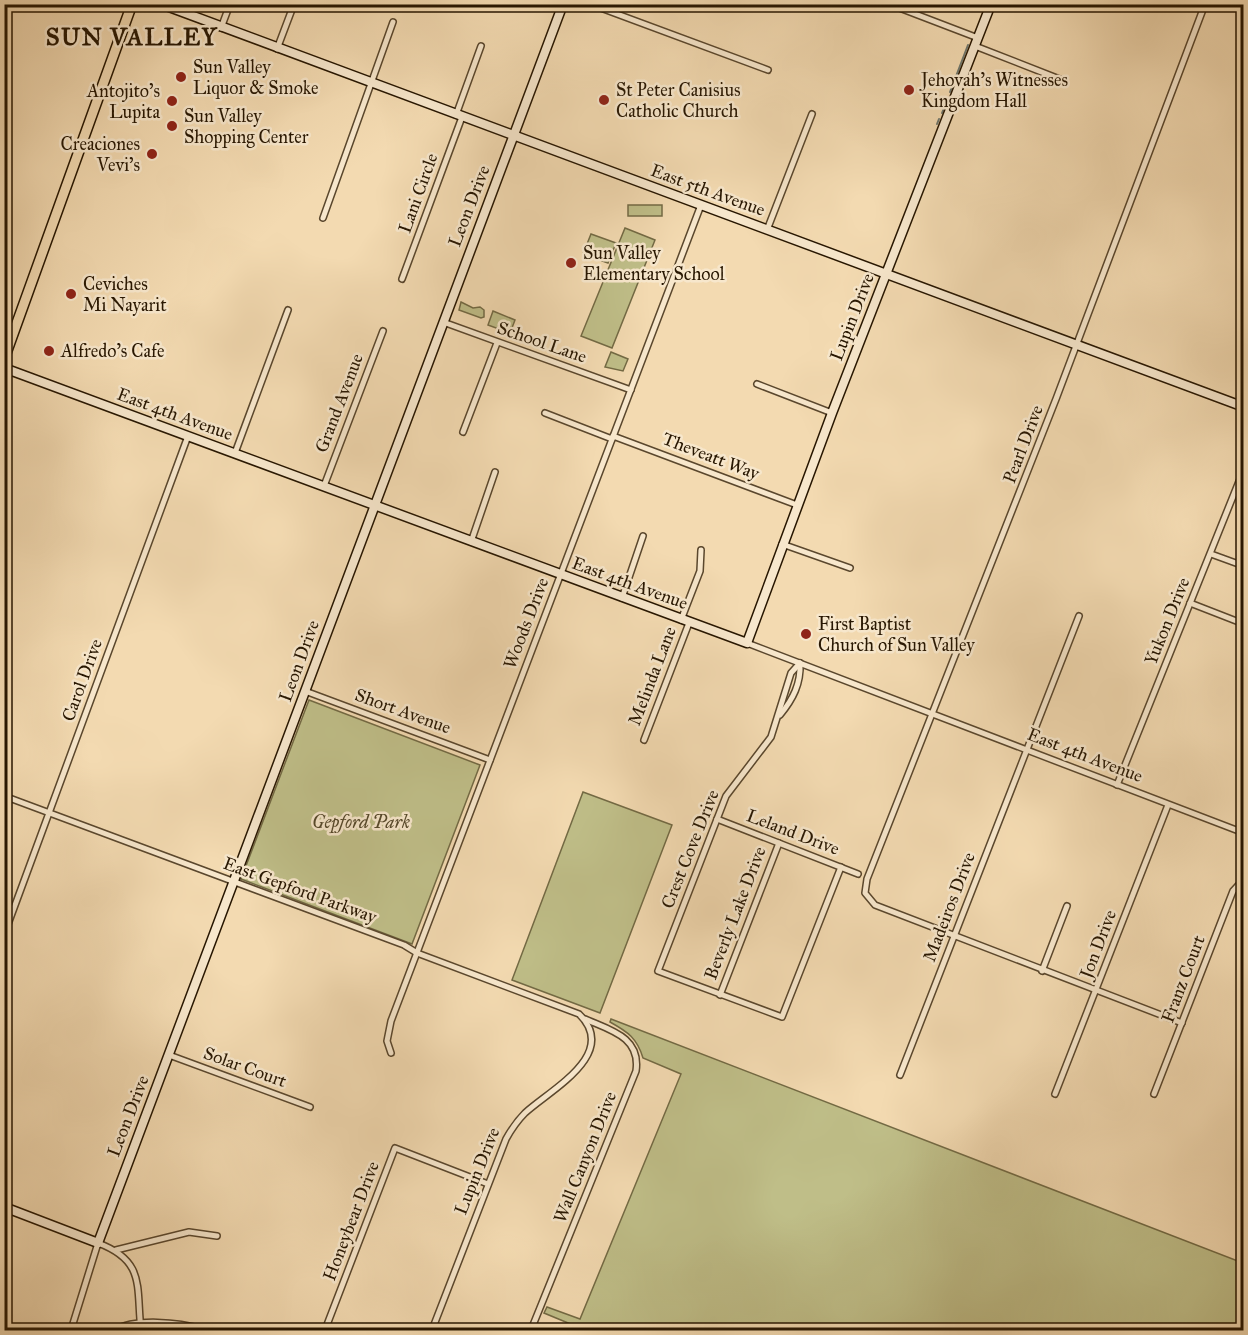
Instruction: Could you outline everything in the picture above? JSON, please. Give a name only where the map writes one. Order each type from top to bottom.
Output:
[{"type":"main road","points":[[4,358],[132,4]]},
{"type":"street","name":"East 5th Avenue","points":[[161,4],[1244,407]]},
{"type":"street","points":[[221,28],[230,4]]},
{"type":"street","points":[[278,49],[294,4]]},
{"type":"street","name":"Leon Drive","points":[[71,1330],[98,1243],[563,4]]},
{"type":"street","points":[[590,4],[768,70]]},
{"type":"street","points":[[889,4],[1062,80]]},
{"type":"street","name":"Lupin Drive","points":[[747,643],[832,413],[991,4]]},
{"type":"street","name":"Pearl Drive","points":[[954,936],[874,905],[866,893],[867,879],[1048,420],[1075,343],[1205,4]]},
{"type":"street","points":[[323,218],[393,22]]},
{"type":"street","name":"Lani Circle","points":[[402,279],[481,46]]},
{"type":"street","points":[[767,230],[812,114]]},
{"type":"street","name":"Woods Drive","points":[[391,1053],[387,1041],[391,1021],[701,205]]},
{"type":"street","points":[[235,453],[288,310]]},
{"type":"street","name":"School Lane","points":[[443,322],[631,390]]},
{"type":"street","name":"Grand Avenue","points":[[324,486],[383,331]]},
{"type":"street","points":[[463,432],[497,343]]},
{"type":"street","name":"East 4th Avenue","points":[[4,368],[747,643],[1244,833]]},
{"type":"street","points":[[757,384],[832,413]]},
{"type":"street","name":"Theveatt Way","points":[[545,413],[797,505]]},
{"type":"street","name":"Carol Drive","points":[[4,935],[188,436]]},
{"type":"street","name":"Yukon Drive","points":[[1117,785],[1244,469]]},
{"type":"street","points":[[471,542],[495,472]]},
{"type":"street","points":[[622,598],[643,536]]},
{"type":"street","points":[[782,544],[850,568]]},
{"type":"street","name":"Melinda Lane","points":[[644,740],[700,571],[701,550]]},
{"type":"street","points":[[1211,554],[1244,566]]},
{"type":"street","points":[[1190,603],[1244,624]]},
{"type":"street","name":"Madeiros Drive","points":[[900,1075],[1078,616]]},
{"type":"street","name":"Crest Cove Drive","points":[[720,995],[658,971],[729,789],[771,737],[780,715],[782,697],[791,673],[800,663]]},
{"type":"street","name":"Crest Cove Drive","points":[[780,715],[792,701],[801,677],[800,663]]},
{"type":"street","name":"Short Avenue","points":[[305,691],[490,760]]},
{"type":"street","name":"East Gepford Parkway","points":[[4,796],[404,945],[417,953],[583,1018]]},
{"type":"street","name":"Jon Drive","points":[[1055,1094],[1168,804]]},
{"type":"street","name":"Leland Drive","points":[[717,819],[858,874]]},
{"type":"street","name":"Beverly Lake Drive","points":[[720,995],[779,843]]},
{"type":"street","points":[[720,995],[782,1017],[841,867]]},
{"type":"street","name":"Franz Court","points":[[1154,1094],[1233,891],[1244,879]]},
{"type":"street","points":[[1041,971],[1067,906]]},
{"type":"street","points":[[954,936],[1182,1023]]},
{"type":"street","name":"Lupin Drive","points":[[432,1330],[506,1139],[518,1120],[562,1086],[579,1068],[592,1041],[591,1029],[583,1018]]},
{"type":"street","name":"Wall Canyon Drive","points":[[531,1330],[636,1071],[637,1057],[626,1038],[583,1018]]},
{"type":"street","name":"Solar Court","points":[[169,1055],[310,1107]]},
{"type":"street","name":"Honeybear Drive","points":[[325,1330],[395,1148],[489,1184]]},
{"type":"street","points":[[4,1207],[116,1250],[128,1259],[135,1273],[140,1328]]},
{"type":"street","points":[[116,1250],[189,1232],[216,1236]]},
{"type":"street","points":[[115,1330],[123,1326],[140,1328],[179,1323],[201,1329]]},
{"type":"green space","points":[[628,205],[662,205],[662,216],[628,216]]},
{"type":"green space","points":[[625,228],[655,240],[612,348],[581,336]]},
{"type":"green space","points":[[591,234],[616,243],[608,263],[583,254]]},
{"type":"green space","points":[[461,302],[473,308],[480,307],[484,310],[484,317],[459,310]]},
{"type":"green space","points":[[493,311],[515,320],[510,333],[488,325]]},
{"type":"green space","points":[[611,352],[628,359],[623,371],[605,367]]},
{"type":"green space","name":"Gepford Park","points":[[309,700],[480,765],[412,944],[241,879]]},
{"type":"green space","points":[[583,792],[672,825],[600,1013],[512,980]]},
{"type":"green space","points":[[611,1019],[1243,1263],[1243,1330],[585,1330],[544,1313],[547,1307],[580,1319],[681,1074],[643,1058],[635,1040],[610,1022]]},
{"type":"waterway","points":[[950,92],[968,45]]},
{"type":"waterway","points":[[942,113],[948,98]]},
{"type":"waterway","points":[[937,124],[939,119]]},
{"type":"place","name":"Sun Valley Liquor & Smoke","points":[[181,77]]},
{"type":"place","name":"Jehovah's Witnesses Kingdom Hall","points":[[909,90]]},
{"type":"place","name":"St Peter Canisius Catholic Church","points":[[604,100]]},
{"type":"place","name":"Antojito's Lupita","points":[[172,101]]},
{"type":"place","name":"Sun Valley Shopping Center","points":[[172,126]]},
{"type":"place","name":"Creaciones Vevi's","points":[[152,154]]},
{"type":"place","name":"Sun Valley Elementary School","points":[[571,263]]},
{"type":"place","name":"Ceviches Mi Nayarit","points":[[71,294]]},
{"type":"place","name":"Alfredo's Cafe","points":[[49,351]]},
{"type":"place","name":"First Baptist Church of Sun Valley","points":[[806,634]]},
{"type":"district","name":"SUN VALLEY","points":[[132,37]]}]
